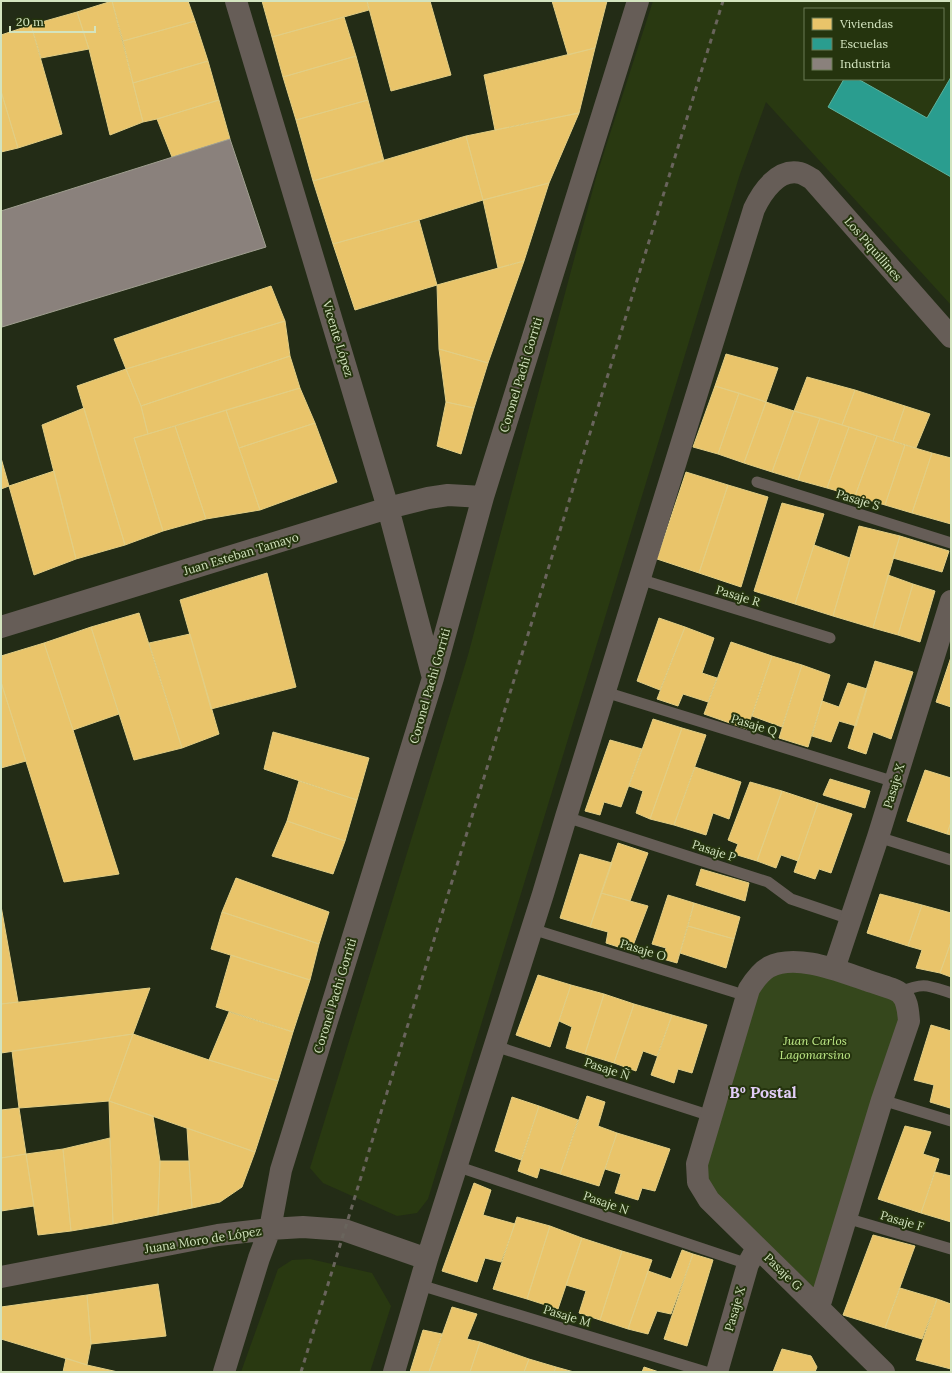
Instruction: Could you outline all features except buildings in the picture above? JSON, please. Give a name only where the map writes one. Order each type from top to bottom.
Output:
[{"type":"street","name":"Vicente López","points":[[236,1],[388,508],[433,678]]},
{"type":"street","name":"Coronel Pachi Gorriti","points":[[224,1372],[259,1258],[270,1229],[281,1170],[433,678],[483,497],[638,1]]},
{"type":"street","name":"Los Piquillines","points":[[639,579],[754,209],[761,195],[771,183],[788,172],[801,173],[812,179],[951,337]]},
{"type":"street","name":"Juan Esteban Tamayo","points":[[1,627],[388,508],[428,498],[448,495],[483,497]]},
{"type":"street","points":[[394,1372],[427,1259],[532,929],[639,579]]},
{"type":"street","name":"Pasaje X","points":[[834,969],[878,837],[951,601]]},
{"type":"street","points":[[711,1116],[749,990],[757,976],[769,967],[785,962],[800,962],[834,969],[900,992],[907,1003],[909,1021],[882,1100],[819,1307]]},
{"type":"street","name":"Pasaje G","points":[[711,1116],[696,1164],[698,1182],[709,1200],[753,1256],[819,1307],[884,1372]]},
{"type":"street","name":"Juana Moro de López","points":[[1,1277],[218,1235],[302,1227],[344,1230],[427,1259]]},
{"type":"street","name":"Pasaje X","points":[[717,1372],[753,1256]]},
{"type":"lane","name":"Pasaje S","points":[[757,482],[951,543]]},
{"type":"lane","name":"Pasaje R","points":[[639,579],[830,638]]},
{"type":"lane","name":"Pasaje Q","points":[[605,692],[895,782]]},
{"type":"lane","name":"Pasaje P","points":[[566,817],[768,882],[791,899],[850,919]]},
{"type":"lane","points":[[878,837],[951,860]]},
{"type":"lane","name":"Pasaje O","points":[[532,929],[747,996]]},
{"type":"lane","points":[[900,992],[915,986],[923,985],[951,993]]},
{"type":"lane","name":"Pasaje Ñ","points":[[495,1046],[711,1116]]},
{"type":"lane","points":[[882,1100],[951,1121]]},
{"type":"lane","name":"Pasaje N","points":[[456,1166],[753,1256]]},
{"type":"lane","name":"Pasaje F","points":[[846,1218],[951,1249]]},
{"type":"lane","name":"Pasaje M","points":[[420,1285],[706,1372]]},
{"type":"shaded area","points":[[653,1],[951,1],[951,305],[766,102],[740,174],[428,1199],[417,1213],[397,1216],[323,1183],[310,1168],[468,655],[597,174]]},
{"type":"shaded area","points":[[310,1259],[372,1273],[391,1306],[370,1372],[241,1372],[278,1269],[292,1260]]},
{"type":"green space","name":"Juan Carlos Lagomarsino","points":[[785,962],[907,1003],[819,1307],[698,1182],[747,996]]},
{"type":"railway","points":[[301,1372],[723,1]]},
{"type":"district","name":"Bº Postal","points":[[763,1092]]}]
